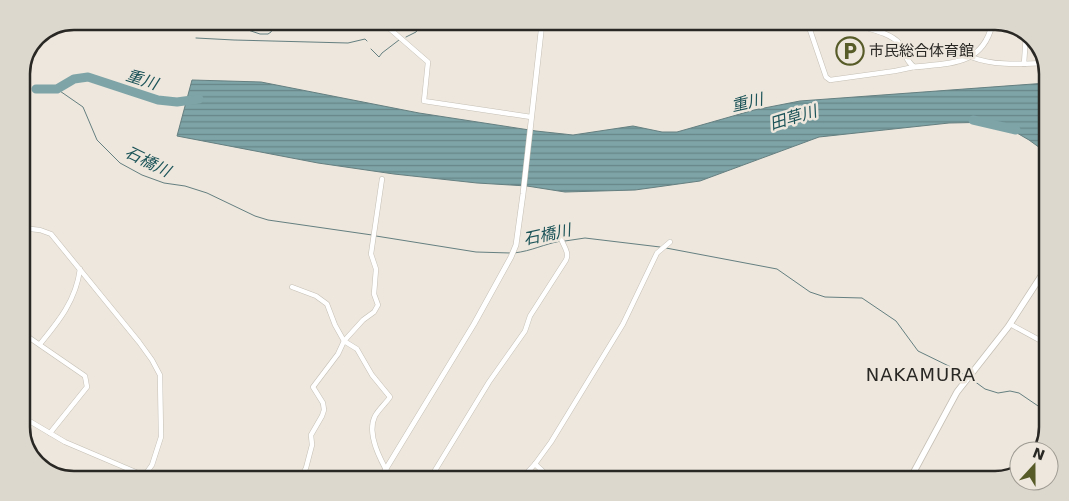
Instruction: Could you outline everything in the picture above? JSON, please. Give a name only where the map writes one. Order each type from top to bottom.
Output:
[{"type":"main road","points":[[914,471],[952,399],[1010,324],[1039,280]]},
{"type":"street","points":[[391,30],[428,62],[424,101],[531,117]]},
{"type":"street","points":[[386,470],[512,257],[516,245],[523,194],[541,30]]},
{"type":"street","points":[[810,30],[826,77],[830,80],[958,62],[971,57],[984,44],[990,30]]},
{"type":"street","points":[[872,30],[897,41],[907,61],[914,67]]},
{"type":"street","points":[[1024,64],[1025,42]]},
{"type":"street","points":[[971,57],[982,62],[1037,63]]},
{"type":"street","points":[[304,471],[312,445],[311,435],[324,410],[313,387],[338,354],[344,341],[363,320],[374,312],[378,305],[374,294],[376,269],[371,254],[382,179]]},
{"type":"street","points":[[30,229],[51,234],[139,342],[160,375],[161,437],[152,465],[148,471]]},
{"type":"street","points":[[435,471],[490,382],[526,331],[530,316],[566,260],[568,256],[560,236]]},
{"type":"street","points":[[528,471],[535,464],[602,361],[623,324],[657,254],[670,242]]},
{"type":"street","points":[[40,344],[57,322],[76,290],[80,269]]},
{"type":"street","points":[[292,287],[316,296],[327,304],[344,341],[357,349],[372,375],[390,397],[375,417],[372,429],[375,444],[386,470]]},
{"type":"street","points":[[1010,324],[1039,340]]},
{"type":"street","points":[[30,338],[85,376],[87,387],[50,433]]},
{"type":"street","points":[[30,421],[65,442],[132,471]]},
{"type":"street","points":[[535,464],[542,471]]},
{"type":"water","points":[[192,80],[261,82],[419,113],[573,135],[633,126],[662,132],[677,132],[754,110],[800,101],[1039,84],[1039,147],[998,122],[949,123],[819,137],[700,181],[635,190],[565,192],[527,186],[477,183],[394,174],[318,163],[177,136]]},
{"type":"waterway","points":[[248,30],[260,34],[268,34],[272,30]]},
{"type":"waterway","points":[[406,37],[418,30]]},
{"type":"waterway","points":[[196,38],[348,43],[365,39],[367,41]]},
{"type":"waterway","points":[[371,49],[379,57],[399,40]]},
{"type":"waterway","name":"重川","points":[[36,89],[57,89],[74,79],[88,77],[158,100],[177,102],[199,99]]},
{"type":"waterway","name":"石橋川","points":[[57,89],[83,107],[97,140],[120,163],[142,175],[164,183],[185,186],[207,193],[255,216],[268,220],[372,235]]},
{"type":"waterway","name":"田草川","points":[[973,120],[1016,130]]},
{"type":"waterway","name":"石橋川","points":[[376,236],[476,252],[510,253]]},
{"type":"waterway","name":"石橋川","points":[[565,241],[585,238],[660,247]]},
{"type":"waterway","name":"石橋川","points":[[514,253],[561,241]]},
{"type":"waterway","name":"石橋川","points":[[666,248],[777,269],[810,292],[825,297],[862,298],[896,321],[918,351],[966,376]]},
{"type":"waterway","name":"石橋川","points":[[970,378],[985,389],[998,393],[1010,391],[1019,393],[1039,407]]},
{"type":"place","name":"市民総合体育館","points":[[850,51]]},
{"type":"district","name":"NAKAMURA","points":[[921,375]]}]
